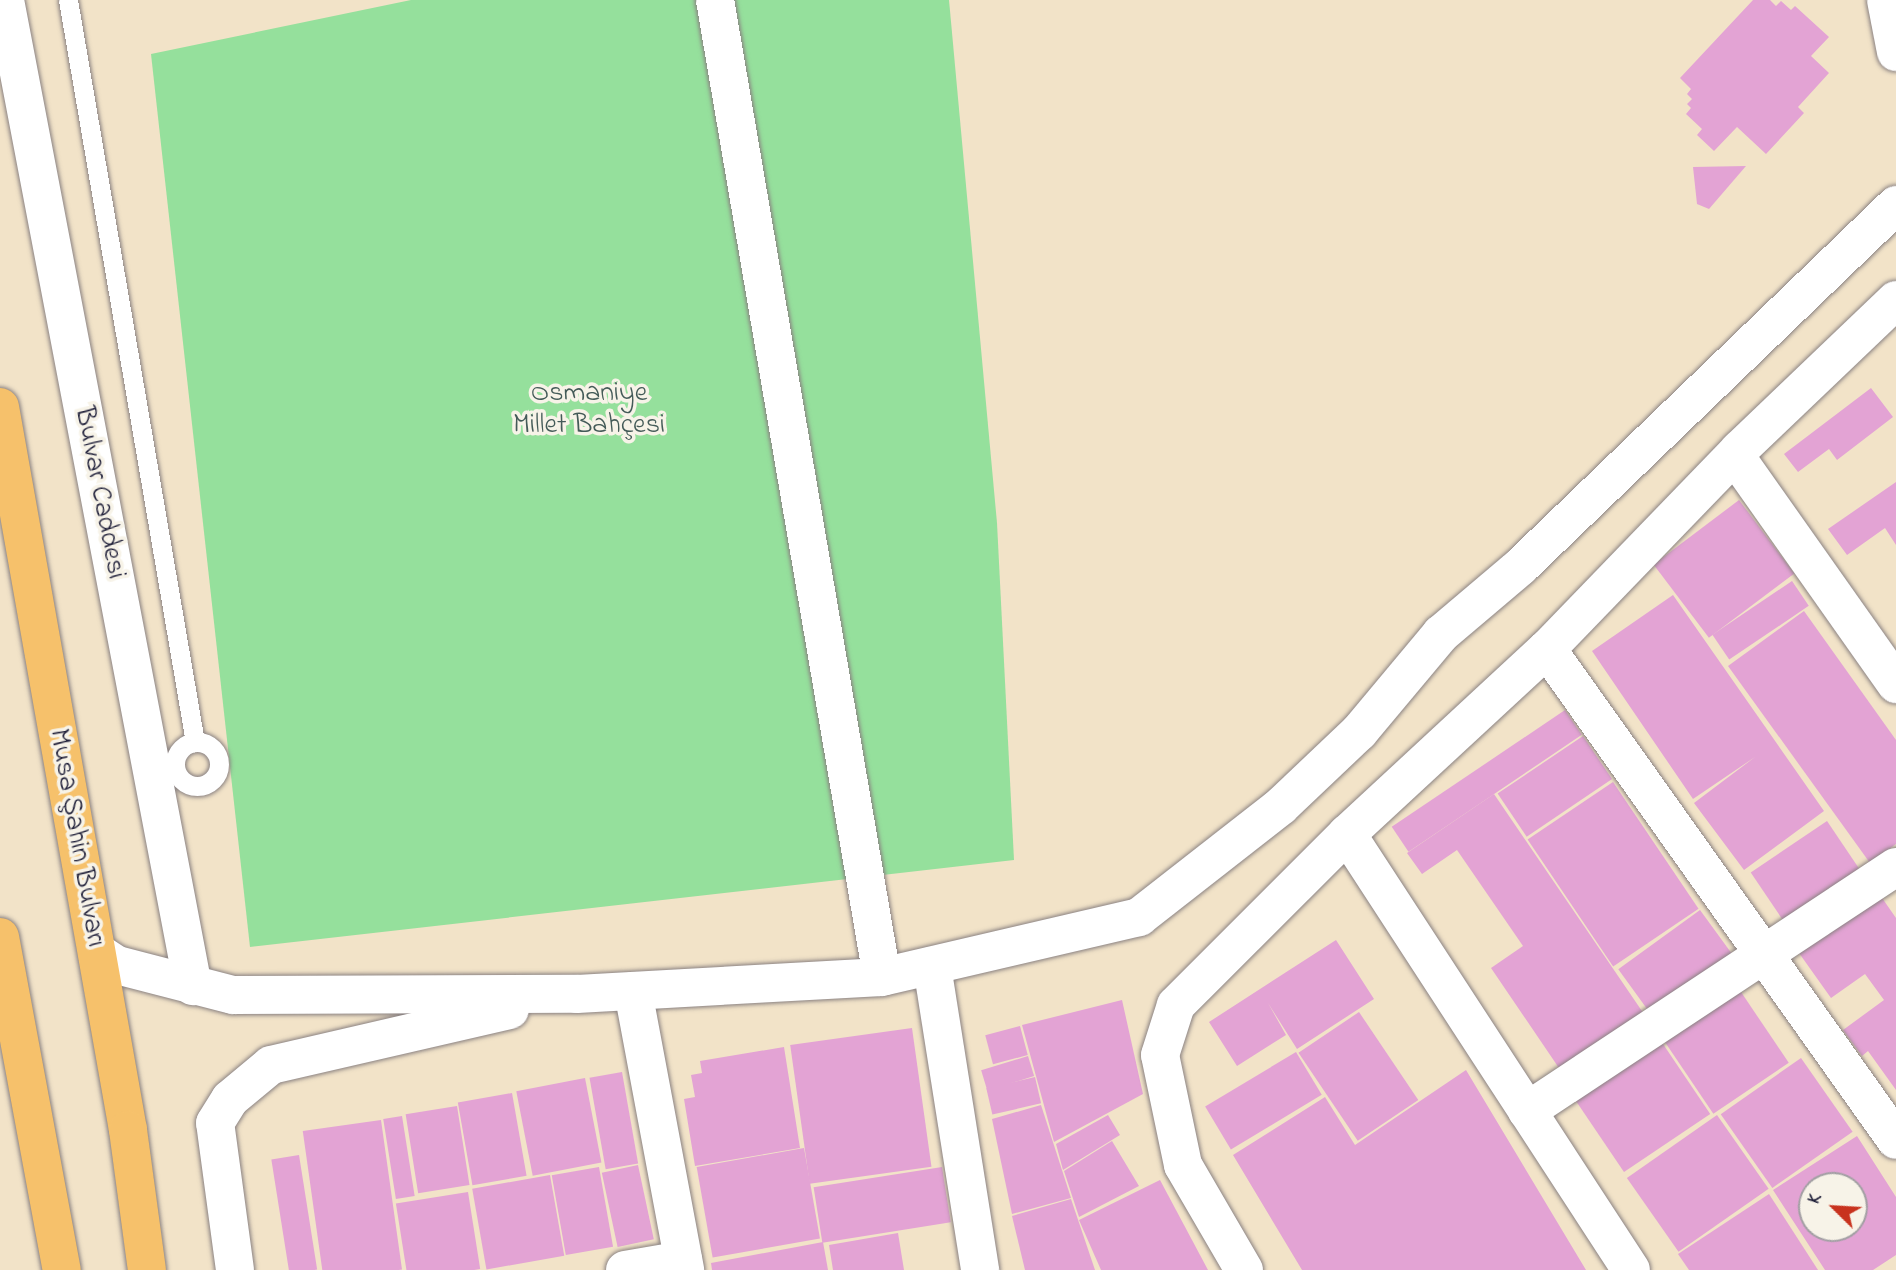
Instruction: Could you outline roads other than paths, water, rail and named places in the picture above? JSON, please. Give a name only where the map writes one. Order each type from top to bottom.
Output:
[{"type":"main road","name":"Musa Şahin Bulvarı","points":[[0,407],[96,952],[146,1270]]},
{"type":"main road","points":[[0,937],[62,1270]]},
{"type":"street","name":"Bulvar Caddesi","points":[[5,0],[193,986]]},
{"type":"street","points":[[715,0],[881,977]]},
{"type":"street","points":[[1886,0],[1896,52]]},
{"type":"street","points":[[96,952],[117,965],[233,995],[577,994],[881,977],[1139,916],[1272,813],[1359,732],[1441,634],[1520,567],[1896,205]]},
{"type":"street","points":[[1244,1270],[1183,1165],[1160,1055],[1176,1005],[1347,834],[1547,649],[1736,457],[1896,300]]},
{"type":"street","points":[[1736,457],[1896,684]]},
{"type":"street","points":[[1547,649],[1896,1140]]},
{"type":"street","points":[[1347,834],[1631,1270]]},
{"type":"street","points":[[1527,1111],[1896,867]]},
{"type":"street","points":[[932,966],[980,1270]]},
{"type":"street","points":[[625,1270],[684,1265],[634,991]]},
{"type":"street","points":[[236,1270],[215,1123],[230,1099],[271,1065],[577,994]]},
{"type":"lane","points":[[68,0],[195,742]]},
{"type":"park label","name":"Osmaniye Millet Bahçesi","points":[[589,410]]}]
